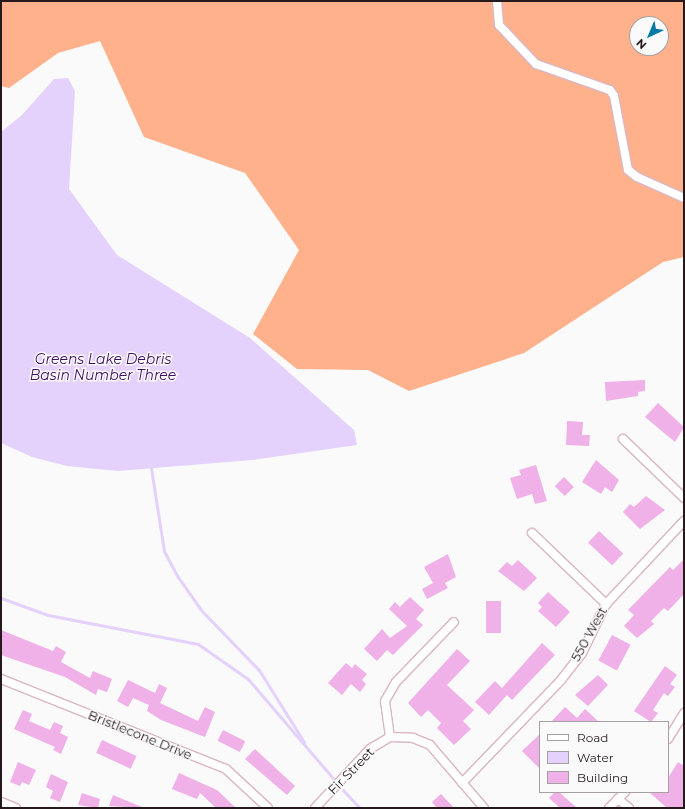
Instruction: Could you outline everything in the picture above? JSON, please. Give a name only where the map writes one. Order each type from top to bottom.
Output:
[{"type":"street","points":[[497,1],[499,25],[536,64],[610,90],[614,96],[628,170],[637,178],[684,198]]},
{"type":"street","points":[[622,439],[684,498]]},
{"type":"street","name":"550 West","points":[[462,783],[561,680],[582,653],[606,604],[684,521]]},
{"type":"street","points":[[532,533],[606,604]]},
{"type":"street","points":[[454,622],[396,682],[385,700],[390,737],[412,738],[430,745],[484,808]]},
{"type":"street","name":"Bristlecone Drive","points":[[1,679],[226,770],[268,808]]},
{"type":"street","points":[[669,737],[684,713]]},
{"type":"street","name":"Fir Street","points":[[315,808],[370,749],[390,737]]},
{"type":"street","points":[[609,808],[623,793]]},
{"type":"street","points":[[618,799],[629,808]]},
{"type":"street","points":[[1,802],[16,808]]},
{"type":"shaded area","points":[[1,1],[684,1],[684,257],[663,262],[524,353],[409,391],[368,370],[297,369],[253,334],[299,250],[245,173],[144,137],[100,41],[58,53],[9,88],[1,86]]},
{"type":"water","name":"Greens Lake Debris Basin Number Three","points":[[68,78],[75,91],[69,189],[117,255],[250,338],[354,430],[357,445],[252,460],[118,471],[67,466],[32,457],[1,443],[1,132],[22,115],[54,79]]},
{"type":"building","points":[[645,380],[645,391],[638,392],[638,396],[606,401],[605,382]]},
{"type":"building","points":[[658,403],[684,427],[675,442],[645,417]]},
{"type":"building","points":[[567,421],[583,422],[582,435],[590,435],[589,446],[566,445]]},
{"type":"building","points":[[596,460],[619,480],[612,492],[605,487],[601,494],[582,482]]},
{"type":"building","points":[[536,465],[547,501],[535,504],[532,494],[517,499],[510,478],[521,475],[519,470]]},
{"type":"building","points":[[564,477],[574,487],[565,496],[555,486]]},
{"type":"building","points":[[646,496],[665,510],[640,529],[623,512],[630,504],[634,507]]},
{"type":"building","points":[[599,531],[623,554],[612,565],[588,543]]},
{"type":"building","points":[[448,554],[456,577],[445,583],[448,588],[427,599],[422,589],[433,583],[424,567]]},
{"type":"building","points":[[684,559],[684,594],[668,611],[664,608],[651,621],[654,624],[637,638],[624,626],[634,615],[628,610],[670,567],[673,570]]},
{"type":"building","points":[[518,560],[537,578],[524,591],[498,571],[507,562],[512,566]]},
{"type":"building","points":[[548,592],[570,612],[556,627],[538,611],[542,607],[538,603]]},
{"type":"building","points":[[410,597],[424,610],[416,619],[423,625],[393,655],[387,650],[377,661],[364,649],[382,629],[390,638],[407,626],[389,609],[395,602],[400,607]]},
{"type":"building","points":[[486,601],[501,601],[501,633],[486,633]]},
{"type":"building","points":[[1,630],[53,651],[56,646],[66,652],[61,662],[90,678],[93,671],[112,679],[107,692],[98,689],[96,695],[65,677],[1,655]]},
{"type":"building","points":[[612,635],[631,645],[617,670],[598,661]]},
{"type":"building","points":[[542,643],[555,655],[512,700],[507,695],[489,715],[475,702],[495,681],[502,688]]},
{"type":"building","points":[[457,649],[470,661],[447,685],[474,710],[463,721],[471,729],[454,745],[437,728],[441,723],[428,710],[421,717],[408,703]]},
{"type":"building","points":[[346,663],[352,668],[355,664],[367,674],[362,680],[366,684],[360,692],[351,684],[342,695],[328,683]]},
{"type":"building","points":[[665,666],[677,675],[670,684],[675,687],[668,696],[664,693],[653,710],[658,713],[652,721],[634,711]]},
{"type":"building","points":[[598,675],[608,685],[588,706],[575,695]]},
{"type":"building","points":[[128,680],[155,693],[159,684],[167,688],[160,703],[198,721],[205,707],[215,712],[205,737],[161,720],[147,711],[149,705],[133,698],[128,707],[117,701]]},
{"type":"building","points":[[565,707],[577,718],[585,709],[598,721],[552,721]]},
{"type":"building","points":[[23,710],[32,714],[29,721],[50,730],[54,722],[63,726],[60,733],[68,737],[61,754],[53,750],[55,747],[14,729]]},
{"type":"building","points":[[223,730],[245,741],[240,752],[218,741]]},
{"type":"building","points":[[539,735],[539,768],[522,751]]},
{"type":"building","points":[[102,740],[136,756],[131,769],[96,753]]},
{"type":"building","points":[[255,749],[295,786],[287,795],[245,759]]},
{"type":"building","points":[[18,762],[36,770],[29,785],[22,782],[20,786],[10,782]]},
{"type":"building","points":[[678,762],[684,766],[684,808],[667,808],[650,793],[669,793],[669,776]]},
{"type":"building","points":[[179,773],[217,790],[236,808],[216,808],[200,793],[197,799],[172,789]]},
{"type":"building","points":[[51,774],[68,782],[60,802],[50,798],[53,791],[46,787]]},
{"type":"building","points":[[82,793],[100,799],[98,808],[78,805]]},
{"type":"building","points":[[554,793],[560,793],[577,808],[560,808],[549,798]]},
{"type":"building","points":[[441,794],[454,808],[437,808],[432,802]]},
{"type":"building","points":[[113,795],[144,808],[109,806]]},
{"type":"waterway","points":[[151,468],[164,551],[178,577],[200,609],[259,670],[304,742]]},
{"type":"waterway","points":[[1,598],[48,615],[198,644],[248,679],[333,778]]},
{"type":"waterway","points":[[343,790],[360,808]]}]
